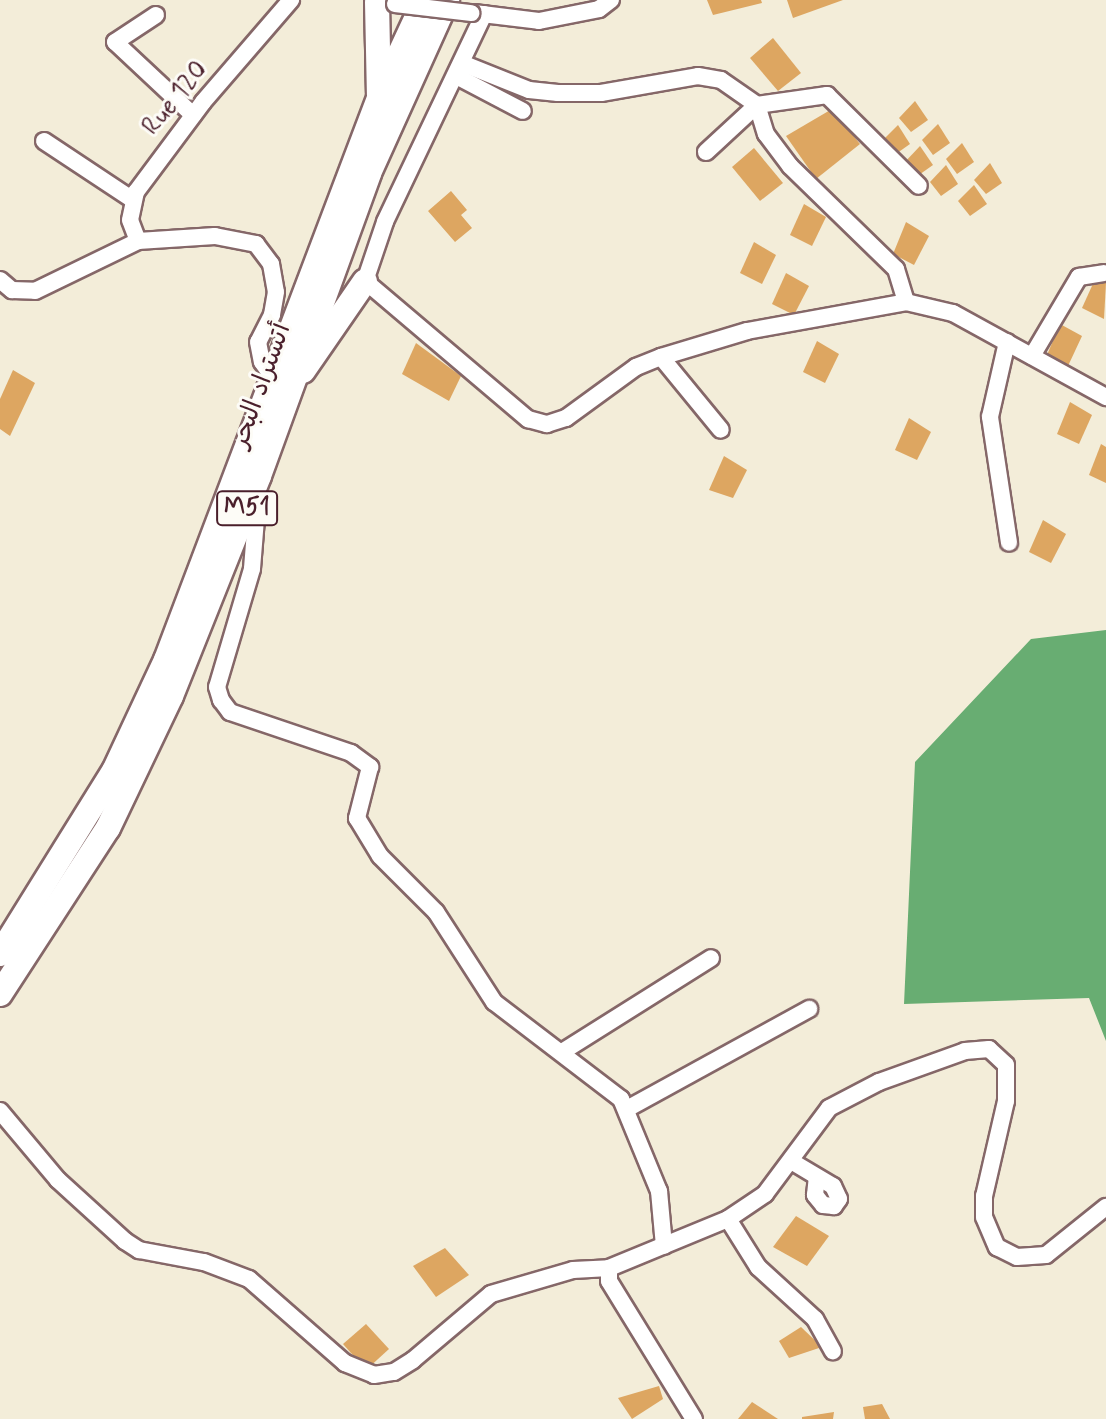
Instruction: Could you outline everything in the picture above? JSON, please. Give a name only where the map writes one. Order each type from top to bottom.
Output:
[{"type":"highway","name":"أتستراد البحر","points":[[0,994],[67,897],[137,772],[204,619],[259,476],[282,381],[379,98],[425,0]]},
{"type":"highway","name":"أتستراد البحر","points":[[0,954],[114,771],[166,660],[369,173],[447,0]]},
{"type":"highway","points":[[379,2],[379,98]]},
{"type":"highway","points":[[282,381],[365,281]]},
{"type":"street","name":"Rue 120","points":[[133,200],[193,115],[291,0]]},
{"type":"street","points":[[379,2],[539,21],[578,15],[611,0]]},
{"type":"street","points":[[478,13],[461,71],[385,222],[365,281],[528,419],[547,424],[566,418],[636,367],[661,357],[747,331],[906,302],[953,313],[1105,394]]},
{"type":"street","points":[[156,15],[115,42],[193,115]]},
{"type":"street","points":[[461,71],[529,90],[558,93],[601,93],[698,76],[721,80],[757,105],[766,134],[790,166],[896,269],[906,302]]},
{"type":"street","points":[[461,71],[523,111]]},
{"type":"street","points":[[706,152],[757,105],[827,95],[919,186]]},
{"type":"street","points":[[44,141],[133,200],[130,220],[138,241]]},
{"type":"street","points":[[0,280],[12,290],[35,291],[138,241],[215,236],[256,244],[265,252],[276,292],[258,352],[282,381]]},
{"type":"street","points":[[1032,356],[1079,277],[1104,273]]},
{"type":"street","points":[[1007,342],[990,417],[1009,543]]},
{"type":"street","points":[[661,357],[721,430]]},
{"type":"street","points":[[259,476],[252,569],[217,687],[221,700],[230,712],[363,759],[370,767],[369,781],[357,818],[380,856],[436,912],[494,1002],[608,1085],[627,1109],[659,1191],[664,1246]]},
{"type":"street","points":[[562,1052],[711,958]]},
{"type":"street","points":[[627,1109],[809,1009]]},
{"type":"street","points":[[0,1111],[58,1180],[125,1241],[139,1250],[204,1262],[249,1279],[358,1371],[394,1372],[491,1294],[573,1270],[609,1268],[728,1219],[765,1194],[819,1118],[840,1101],[940,1060],[989,1049],[1003,1058],[1008,1077],[984,1196],[984,1217],[997,1247],[1017,1257],[1046,1255],[1106,1207]]},
{"type":"street","points":[[791,1161],[817,1177]]},
{"type":"street","points":[[728,1219],[758,1267],[815,1319],[833,1351]]},
{"type":"street","points":[[609,1268],[609,1281],[694,1419]]},
{"type":"green space","points":[[1106,630],[1106,1041],[1089,998],[904,1004],[915,762],[1031,639]]},
{"type":"building","points":[[707,0],[761,0],[762,3],[713,15]]},
{"type":"building","points":[[787,0],[843,0],[793,18]]},
{"type":"building","points":[[773,38],[801,73],[778,91],[750,58]]},
{"type":"building","points":[[915,101],[928,120],[911,132],[899,118]]},
{"type":"building","points":[[832,109],[860,144],[816,179],[786,136]]},
{"type":"building","points":[[938,124],[950,143],[933,155],[922,140]]},
{"type":"building","points":[[898,125],[910,144],[893,156],[882,141]]},
{"type":"building","points":[[962,143],[974,162],[957,174],[946,159]]},
{"type":"building","points":[[920,146],[933,165],[916,177],[904,163]]},
{"type":"building","points":[[754,148],[783,183],[760,201],[732,167]]},
{"type":"building","points":[[990,163],[1002,183],[986,194],[974,180]]},
{"type":"building","points":[[946,165],[958,184],[941,196],[930,182]]},
{"type":"building","points":[[974,185],[987,204],[970,216],[958,201]]},
{"type":"building","points":[[451,191],[467,210],[461,215],[472,228],[455,242],[428,211]]},
{"type":"building","points":[[804,204],[826,217],[812,246],[790,235]]},
{"type":"building","points":[[906,222],[929,236],[914,265],[893,254]]},
{"type":"building","points":[[754,242],[776,255],[762,284],[740,273]]},
{"type":"building","points":[[786,273],[809,286],[794,315],[772,304]]},
{"type":"building","points":[[1096,277],[1106,283],[1104,319],[1082,308]]},
{"type":"building","points":[[1060,324],[1082,336],[1068,366],[1047,355]]},
{"type":"building","points":[[817,341],[839,354],[825,383],[803,372]]},
{"type":"building","points":[[416,343],[461,376],[449,401],[402,374]]},
{"type":"building","points":[[13,370],[35,383],[10,436],[0,429],[0,399]]},
{"type":"building","points":[[1070,402],[1092,415],[1079,444],[1057,434]]},
{"type":"building","points":[[909,418],[931,432],[917,460],[895,450]]},
{"type":"building","points":[[1101,444],[1106,447],[1106,483],[1089,475]]},
{"type":"building","points":[[724,456],[747,470],[733,498],[709,490]]},
{"type":"building","points":[[1043,520],[1066,534],[1051,563],[1029,552]]},
{"type":"building","points":[[796,1216],[829,1236],[807,1266],[773,1247]]},
{"type":"building","points":[[445,1248],[469,1275],[436,1297],[413,1266]]},
{"type":"building","points":[[366,1324],[389,1349],[366,1370],[343,1344]]},
{"type":"building","points":[[801,1327],[822,1347],[789,1358],[779,1341]]},
{"type":"building","points":[[659,1386],[663,1399],[632,1419],[618,1398]]},
{"type":"building","points":[[752,1402],[778,1419],[738,1419]]},
{"type":"building","points":[[882,1404],[890,1419],[865,1419],[863,1407]]},
{"type":"building","points":[[834,1412],[833,1419],[802,1419],[802,1417]]}]
